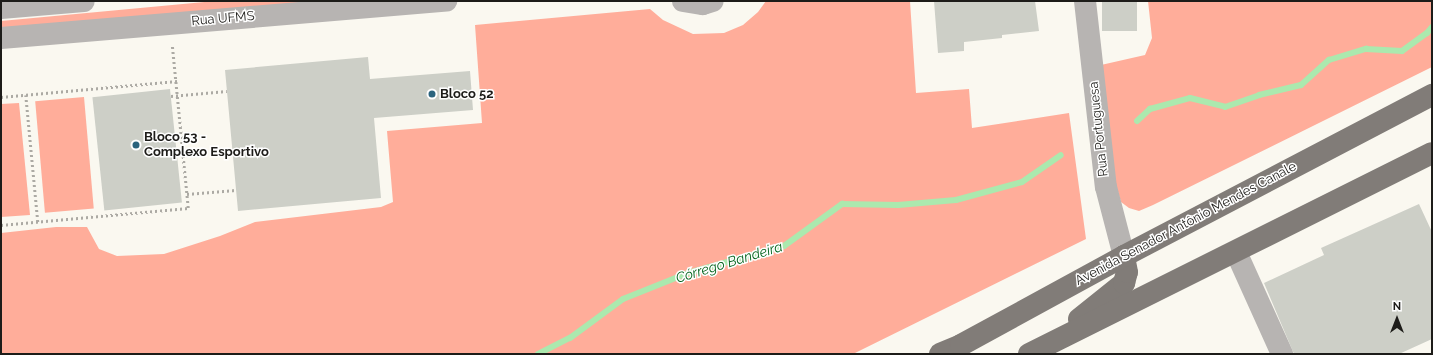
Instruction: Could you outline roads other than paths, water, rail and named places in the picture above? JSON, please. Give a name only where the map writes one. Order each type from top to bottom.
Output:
[{"type":"main road","name":"Avenida Senador Antônio Mendes Canale","points":[[940,354],[958,349],[1124,256],[1432,95]]},
{"type":"main road","points":[[1028,354],[1236,252],[1432,153]]},
{"type":"main road","points":[[1060,338],[1084,315],[1124,283],[1127,272],[1124,256]]},
{"type":"street","points":[[1,8],[84,1]]},
{"type":"street","name":"Rua UFMS","points":[[1,38],[446,1]]},
{"type":"street","points":[[683,1],[703,4],[713,1]]},
{"type":"street","name":"Rua Portuguesa","points":[[1085,1],[1106,187],[1124,256]]},
{"type":"street","points":[[1236,252],[1282,354]]},
{"type":"waterway","name":"Córrego Bandeira","points":[[1137,121],[1150,109],[1190,98],[1225,107],[1259,95],[1301,85],[1329,60],[1366,49],[1402,51],[1427,33],[1432,27]]},
{"type":"waterway","name":"Córrego Bandeira","points":[[538,354],[570,338],[623,299],[688,273],[784,246],[842,204],[898,205],[956,200],[1022,182],[1061,155]]},
{"type":"place","name":"Bloco 52","points":[[432,94]]},
{"type":"place","name":"Bloco 53 - Complexo Esportivo","points":[[136,145]]}]
